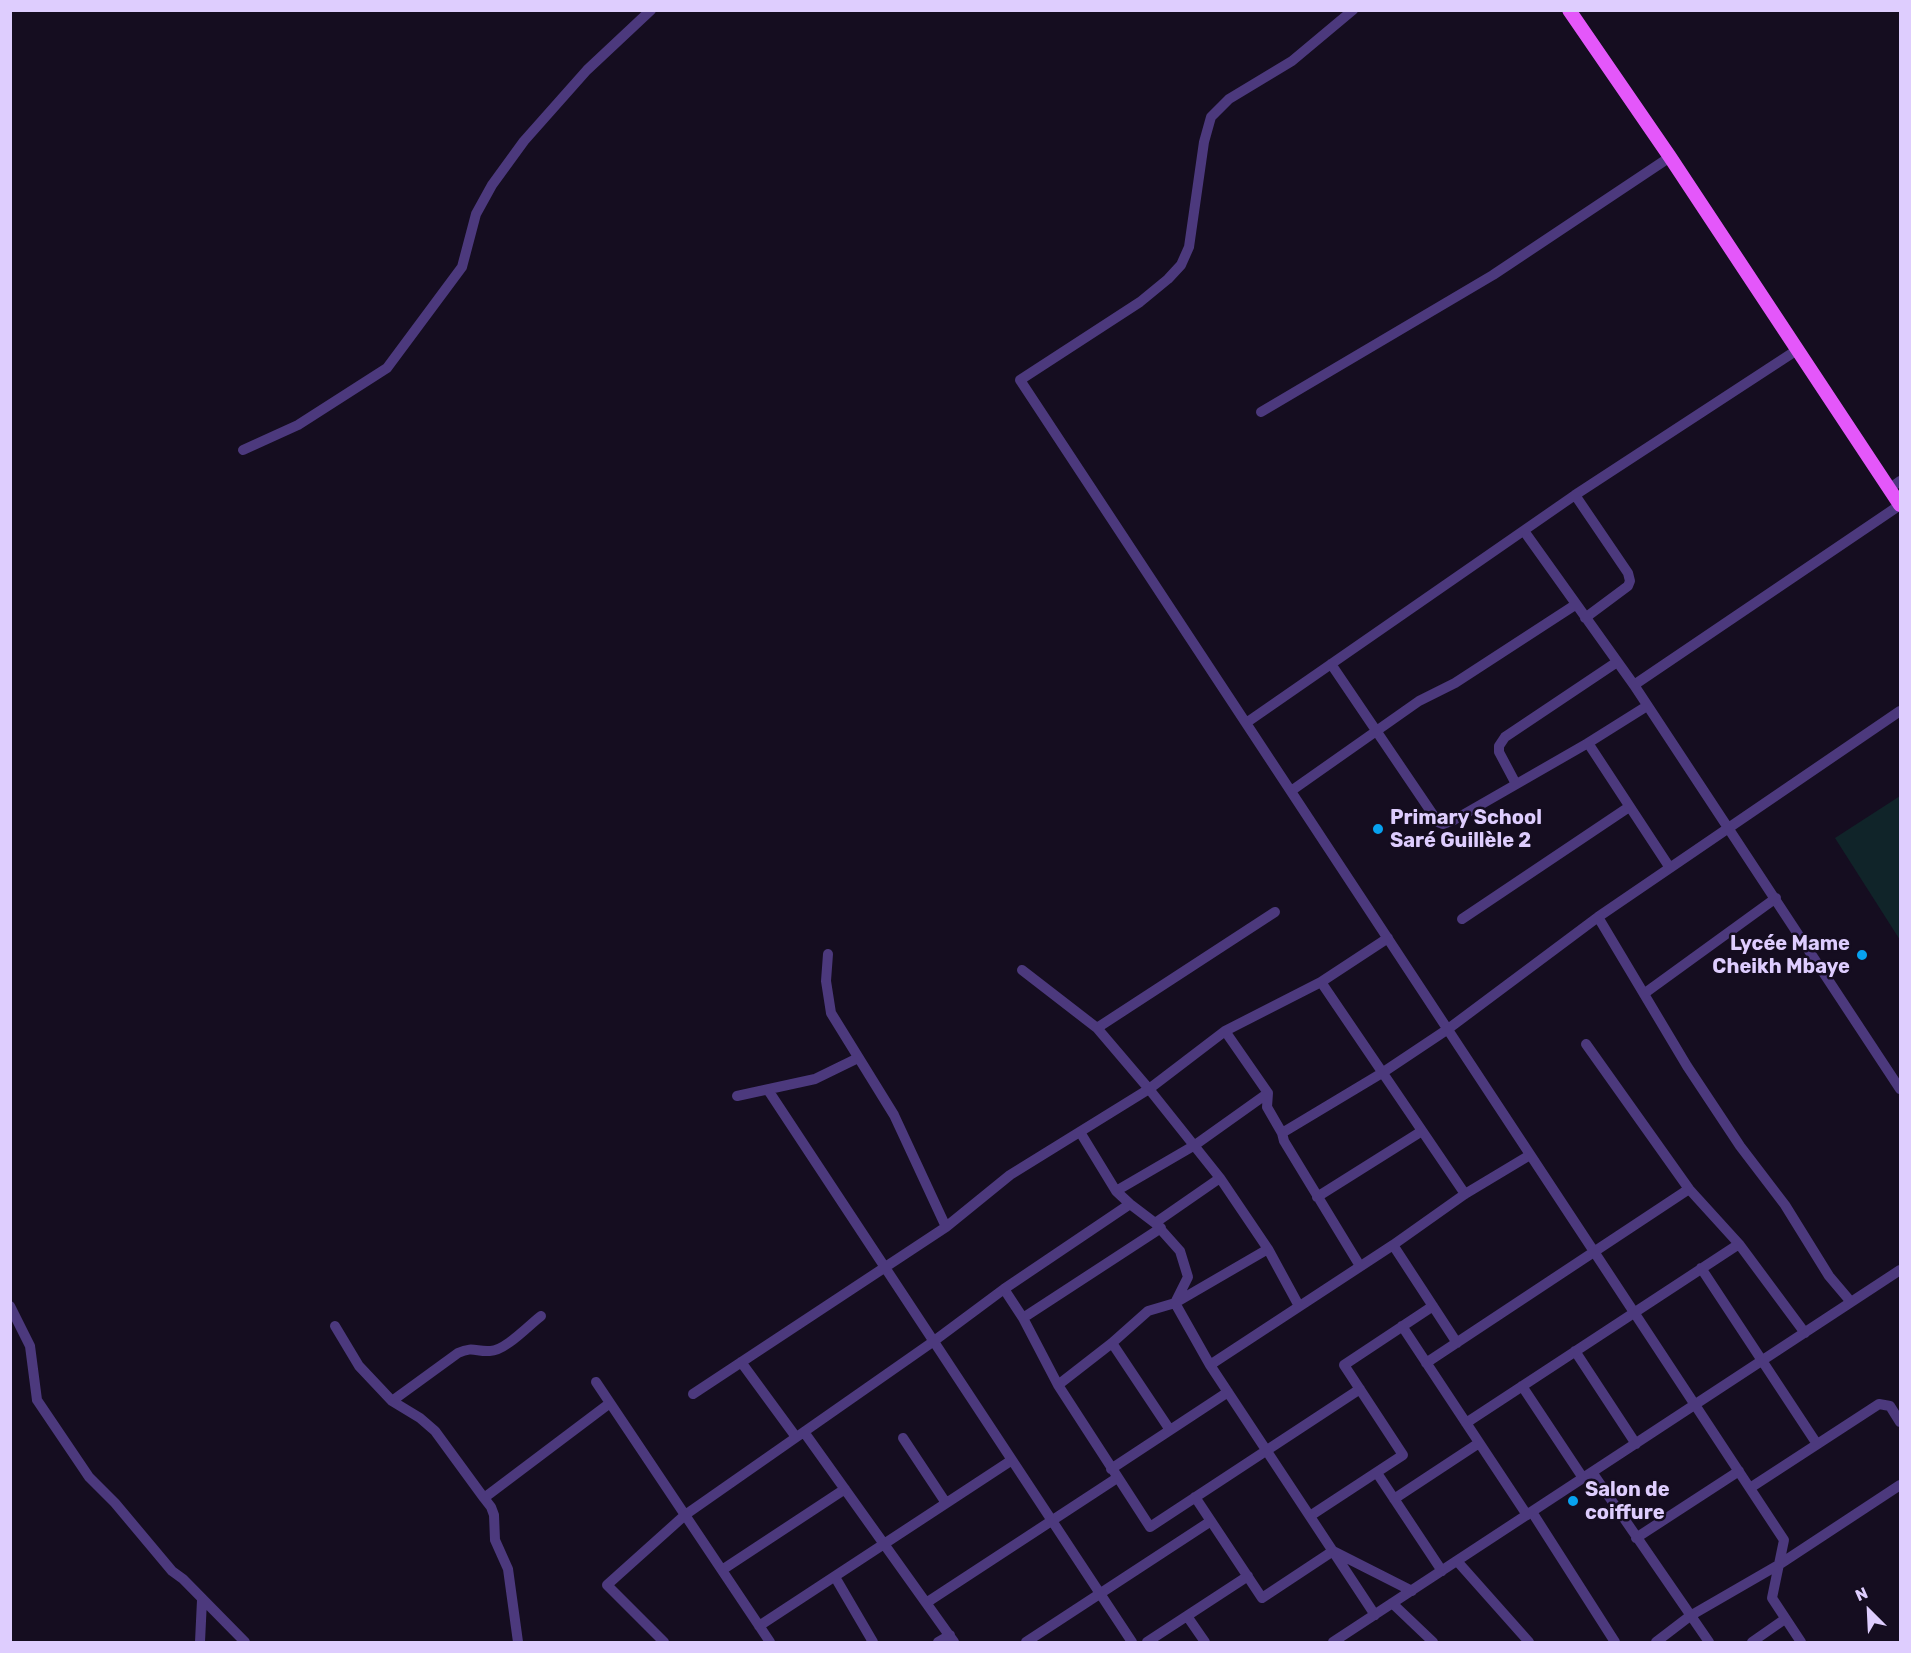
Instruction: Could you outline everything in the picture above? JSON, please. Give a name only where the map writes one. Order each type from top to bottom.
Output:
[{"type":"main road","points":[[1569,10],[1670,157],[1797,350],[1895,485],[1900,505]]},
{"type":"street","points":[[243,450],[298,425],[387,368],[462,267],[476,214],[492,186],[524,141],[587,70],[651,10]]},
{"type":"street","points":[[1353,10],[1292,61],[1229,99],[1211,117],[1204,142],[1189,247],[1181,264],[1168,279],[1140,302],[1020,380],[1784,1540],[1772,1598],[1801,1642]]},
{"type":"street","points":[[1261,412],[1493,275],[1670,157]]},
{"type":"street","points":[[1246,723],[1575,495],[1797,350]]},
{"type":"street","points":[[1575,495],[1628,573],[1630,581],[1628,586],[1585,618]]},
{"type":"street","points":[[1634,686],[1900,505]]},
{"type":"street","points":[[1524,531],[1634,686],[1730,828],[1900,1089]]},
{"type":"street","points":[[1291,790],[1419,701],[1455,683],[1575,604]]},
{"type":"street","points":[[1516,784],[1499,752],[1498,746],[1504,737],[1617,662]]},
{"type":"street","points":[[1331,664],[1438,822],[1443,824],[1454,820],[1588,743],[1647,706]]},
{"type":"street","points":[[1282,1133],[1382,1073],[1448,1029],[1598,917],[1900,711]]},
{"type":"street","points":[[1588,743],[1670,868]]},
{"type":"street","points":[[1462,919],[1629,807]]},
{"type":"street","points":[[1645,993],[1776,898]]},
{"type":"street","points":[[1097,1028],[1275,912]]},
{"type":"street","points":[[1598,917],[1687,1066],[1740,1146],[1785,1205],[1829,1276],[1851,1302]]},
{"type":"street","points":[[693,1394],[946,1227],[1010,1175],[1149,1089],[1225,1031],[1321,982],[1388,938]]},
{"type":"street","points":[[828,954],[826,981],[831,1013],[894,1115],[946,1227]]},
{"type":"street","points":[[1022,970],[1097,1028],[1149,1089],[1220,1178],[1268,1249],[1299,1306]]},
{"type":"street","points":[[1321,982],[1465,1194]]},
{"type":"street","points":[[1225,1031],[1268,1093],[1267,1107],[1284,1141],[1360,1266]]},
{"type":"street","points":[[1586,1044],[1689,1189],[1738,1244],[1805,1333]]},
{"type":"street","points":[[737,1096],[814,1079],[858,1058]]},
{"type":"street","points":[[768,1090],[1132,1642]]},
{"type":"street","points":[[1116,1191],[1195,1145],[1268,1093]]},
{"type":"street","points":[[1317,1197],[1422,1131]]},
{"type":"street","points":[[1080,1132],[1116,1191],[1158,1226],[1180,1251],[1188,1277],[1175,1303]]},
{"type":"street","points":[[1210,1365],[1393,1245],[1465,1194],[1530,1155]]},
{"type":"street","points":[[1023,1318],[1158,1226],[1220,1178]]},
{"type":"street","points":[[1426,1363],[1689,1189]]},
{"type":"street","points":[[664,1642],[607,1585],[685,1515],[934,1341],[1004,1289],[1130,1204]]},
{"type":"street","points":[[1466,1423],[1738,1244]]},
{"type":"street","points":[[1393,1245],[1457,1342]]},
{"type":"street","points":[[1058,1384],[1112,1343],[1148,1311],[1175,1303],[1268,1249]]},
{"type":"street","points":[[1701,1268],[1817,1444]]},
{"type":"street","points":[[1333,1642],[1900,1270]]},
{"type":"street","points":[[1004,1289],[1023,1318],[1058,1384],[1150,1527],[1360,1389]]},
{"type":"street","points":[[1175,1303],[1210,1365],[1375,1615]]},
{"type":"street","points":[[10,1306],[30,1346],[37,1400],[51,1423],[89,1477],[116,1503],[172,1571],[245,1642]]},
{"type":"street","points":[[1310,1516],[1403,1455],[1344,1365],[1433,1306]]},
{"type":"street","points":[[392,1401],[458,1353],[468,1348],[491,1352],[503,1347],[541,1316]]},
{"type":"street","points":[[335,1326],[359,1366],[392,1401],[420,1418],[435,1431],[491,1507],[494,1515],[495,1540],[508,1569],[518,1642]]},
{"type":"street","points":[[1402,1326],[1615,1642]]},
{"type":"street","points":[[1112,1343],[1170,1430]]},
{"type":"street","points":[[1575,1351],[1636,1444]]},
{"type":"street","points":[[741,1362],[845,1490],[952,1639],[938,1642]]},
{"type":"street","points":[[596,1382],[770,1642]]},
{"type":"street","points":[[1522,1386],[1636,1538],[1709,1642]]},
{"type":"street","points":[[926,1603],[1052,1521],[1170,1430],[1228,1392]]},
{"type":"street","points":[[484,1498],[610,1402]]},
{"type":"street","points":[[1750,1488],[1879,1404],[1890,1406],[1900,1422]]},
{"type":"street","points":[[903,1438],[946,1503]]},
{"type":"street","points":[[1394,1499],[1479,1443]]},
{"type":"street","points":[[759,1626],[1012,1460]]},
{"type":"street","points":[[1636,1538],[1739,1472]]},
{"type":"street","points":[[1377,1473],[1442,1571]]},
{"type":"street","points":[[1656,1642],[1690,1616],[1780,1564],[1900,1485]]},
{"type":"street","points":[[722,1570],[845,1490]]},
{"type":"street","points":[[1195,1497],[1262,1598],[1333,1551]]},
{"type":"street","points":[[1026,1642],[1211,1521]]},
{"type":"street","points":[[1333,1551],[1412,1590]]},
{"type":"street","points":[[1457,1561],[1529,1642]]},
{"type":"street","points":[[1147,1642],[1248,1576]]},
{"type":"street","points":[[835,1577],[873,1642],[871,1642]]},
{"type":"street","points":[[200,1642],[202,1600]]},
{"type":"street","points":[[1392,1604],[1433,1642]]},
{"type":"street","points":[[1187,1616],[1205,1642]]},
{"type":"street","points":[[1752,1642],[1785,1619]]},
{"type":"green space","points":[[1900,796],[1900,940],[1835,838]]},
{"type":"place","name":"Primary School Saré Guillèle 2","points":[[1378,829]]},
{"type":"place","name":"Lycée Mame Cheikh Mbaye","points":[[1862,955]]},
{"type":"place","name":"Salon de coiffure","points":[[1573,1501]]}]
